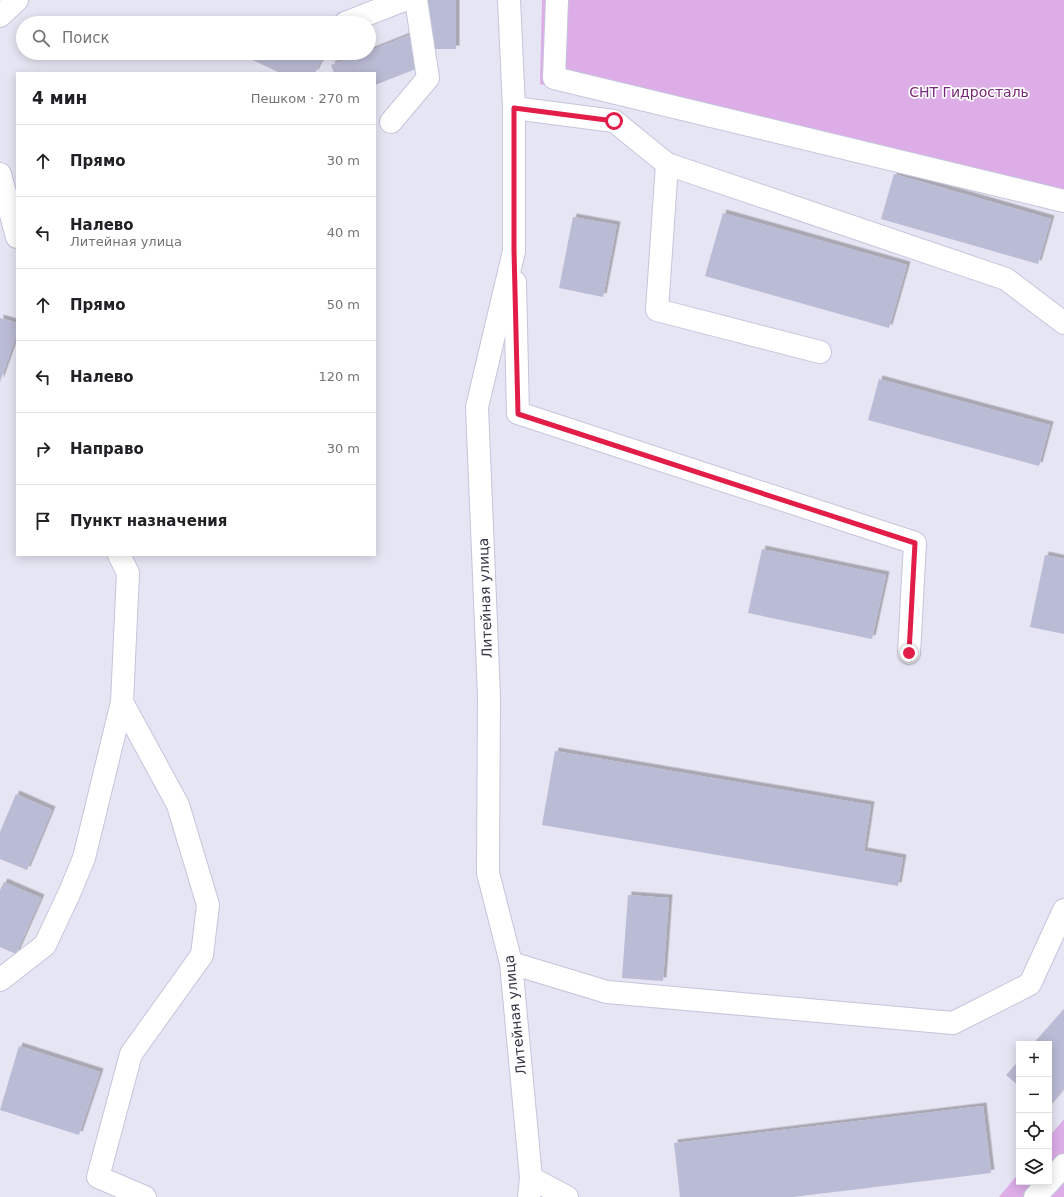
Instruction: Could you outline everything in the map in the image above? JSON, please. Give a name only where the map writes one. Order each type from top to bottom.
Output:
[{"type":"street","points":[[0,16],[17,0]]},
{"type":"street","points":[[363,16],[404,0]]},
{"type":"street","points":[[391,122],[428,78],[416,0]]},
{"type":"street","name":"Литейная улица","points":[[509,0],[514,108],[514,250],[477,406],[489,696],[488,873],[511,963],[530,1187]]},
{"type":"street","points":[[557,0],[554,78],[1064,201]]},
{"type":"street","points":[[514,108],[614,121],[667,164],[1006,279],[1064,323]]},
{"type":"street","points":[[667,164],[657,310],[820,352]]},
{"type":"street","points":[[0,174],[16,233]]},
{"type":"street","points":[[514,250],[518,414],[915,543],[909,653]]},
{"type":"street","points":[[0,980],[45,945],[70,894],[84,858],[122,702],[128,572],[120,556]]},
{"type":"street","points":[[122,702],[178,805],[208,905],[202,955],[131,1054],[98,1177],[145,1197]]},
{"type":"street","points":[[511,963],[607,992],[953,1023],[1030,984],[1064,910]]},
{"type":"street","points":[[1052,1179],[1064,1165]]},
{"type":"street","points":[[1036,1197],[1046,1185]]},
{"type":"street","points":[[530,1187],[567,1197]]},
{"type":"green space","name":"СНТ Гидросталь","points":[[542,0],[1064,0],[1064,210],[540,84]]},
{"type":"green space","points":[[1064,1119],[1064,1197],[999,1197],[1016,1177],[1016,1185],[1052,1185],[1052,1133]]},
{"type":"building","points":[[425,0],[456,0],[456,49],[426,49]]},
{"type":"building","points":[[409,35],[421,67],[376,85],[376,72],[334,72],[331,65],[344,60],[376,60],[376,48]]},
{"type":"building","points":[[253,60],[322,60],[316,72],[278,72]]},
{"type":"building","points":[[894,174],[1051,219],[1038,264],[881,219]]},
{"type":"building","points":[[723,213],[907,265],[889,328],[705,276]]},
{"type":"building","points":[[573,217],[617,225],[603,297],[559,288]]},
{"type":"building","points":[[0,318],[16,323],[16,337],[0,382]]},
{"type":"building","points":[[879,379],[1050,425],[1039,466],[868,420]]},
{"type":"building","points":[[762,549],[886,575],[872,639],[748,613]]},
{"type":"building","points":[[1045,555],[1064,559],[1064,634],[1030,627]]},
{"type":"building","points":[[555,751],[871,805],[864,851],[903,858],[898,886],[542,825]]},
{"type":"building","points":[[16,794],[52,810],[27,870],[0,859],[0,832]]},
{"type":"building","points":[[4,882],[41,898],[16,954],[0,947],[0,890]]},
{"type":"building","points":[[628,895],[669,898],[663,981],[622,978]]},
{"type":"building","points":[[1064,1009],[1064,1089],[1052,1103],[1052,1041],[1036,1041]]},
{"type":"building","points":[[19,1046],[100,1072],[79,1135],[0,1110]]},
{"type":"building","points":[[1016,1064],[1016,1083],[1006,1075]]},
{"type":"building","points":[[983,1106],[991,1173],[793,1197],[680,1197],[674,1143]]},
{"type":"route","points":[[614,121],[514,108],[514,250],[518,414],[915,543],[909,653]]}]
